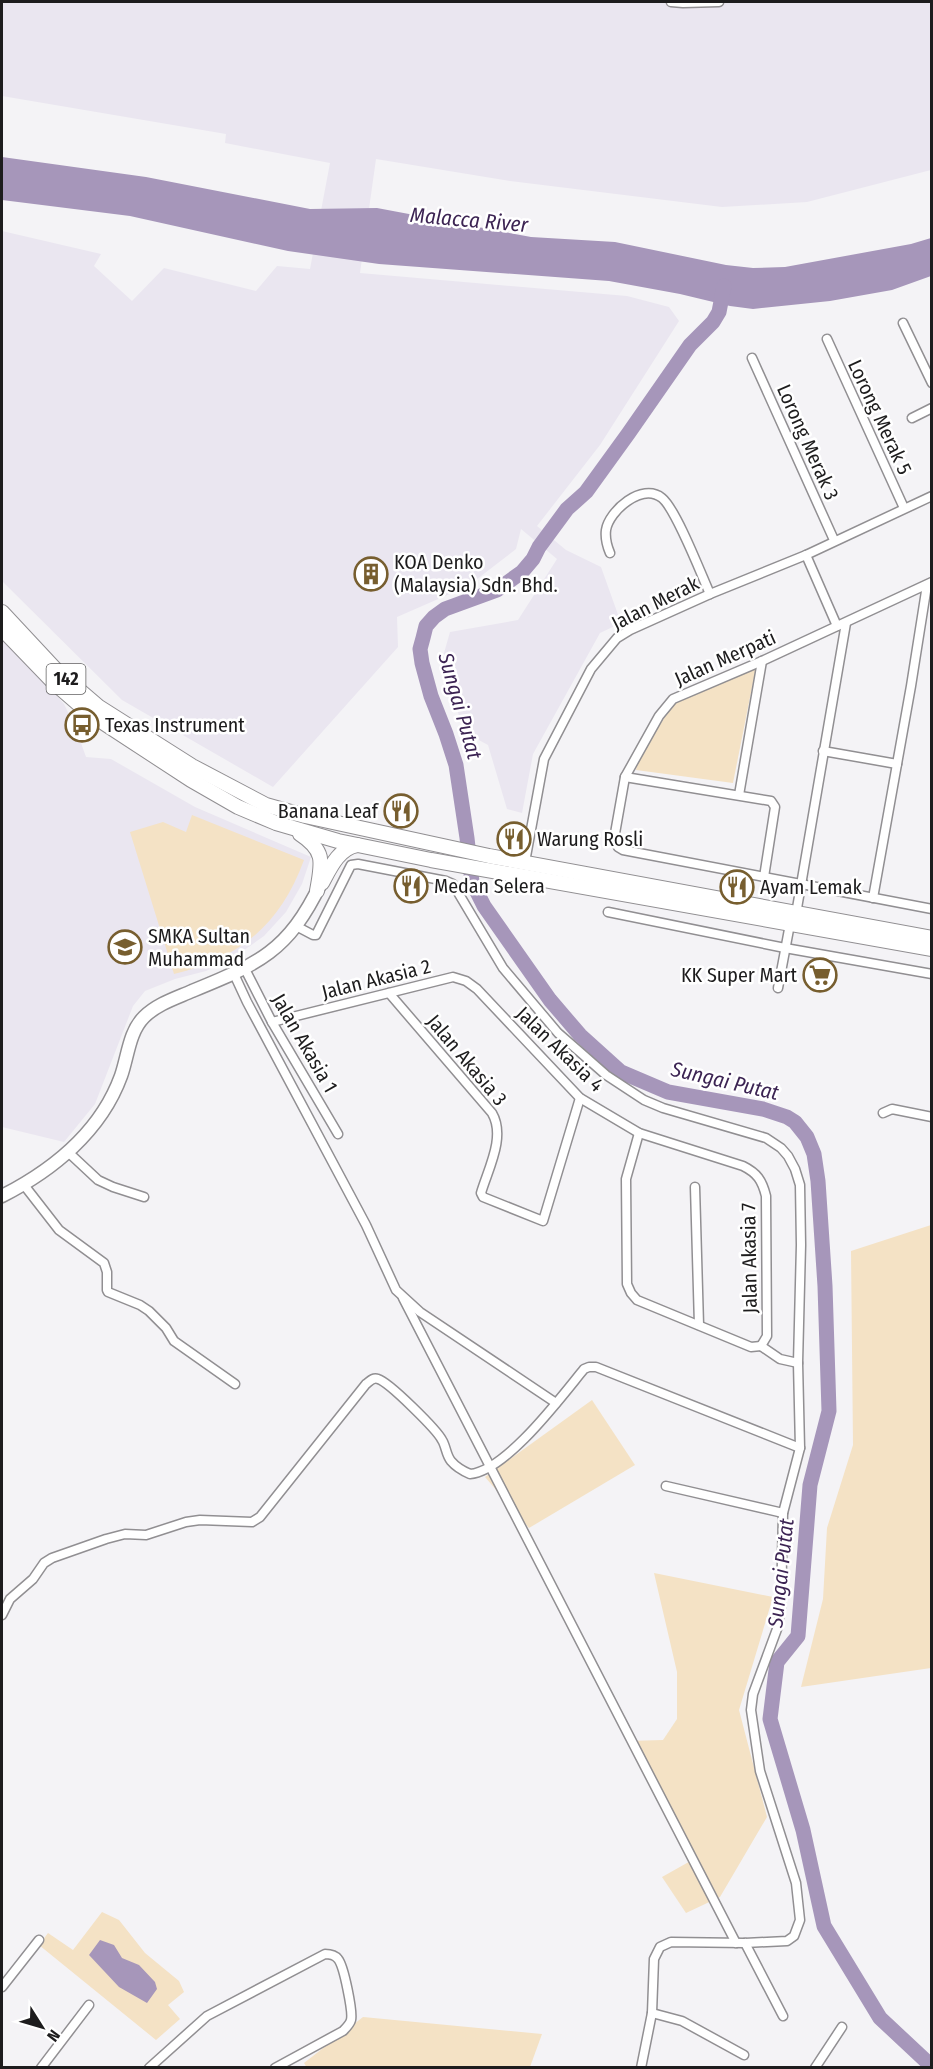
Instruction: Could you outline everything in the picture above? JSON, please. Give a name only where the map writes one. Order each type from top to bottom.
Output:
[{"type":"main road","name":"142","points":[[2,612],[57,671],[99,707],[192,766],[258,801],[305,816],[458,850],[488,863],[793,919],[932,938]]},
{"type":"main road","name":"142","points":[[2,629],[53,682],[90,714],[190,780],[238,807],[276,823],[338,841],[458,865],[525,862],[932,949]]},
{"type":"main road","points":[[258,801],[274,811],[325,828],[335,835],[338,841]]},
{"type":"main road","points":[[276,823],[301,834],[318,848],[321,867],[317,891]]},
{"type":"main road","points":[[317,891],[338,841],[357,834],[433,844]]},
{"type":"main road","points":[[2,1196],[24,1185],[68,1152],[91,1128],[113,1094],[133,1034],[143,1017],[165,1003],[240,971],[274,950],[296,926],[339,855],[357,845]]},
{"type":"street","points":[[671,2],[719,2]]},
{"type":"street","points":[[903,323],[932,383]]},
{"type":"street","name":"Lorong Merak 5","points":[[827,339],[904,508]]},
{"type":"street","name":"Lorong Merak 3","points":[[752,357],[834,540]]},
{"type":"street","points":[[912,418],[932,408]]},
{"type":"street","points":[[610,553],[606,540],[608,523],[624,504],[637,495],[644,493],[657,495],[663,498],[677,522],[710,594]]},
{"type":"street","name":"Jalan Merak","points":[[525,862],[544,759],[591,669],[617,638],[710,594],[806,555],[932,496]]},
{"type":"street","points":[[806,555],[837,626]]},
{"type":"street","points":[[873,898],[929,584]]},
{"type":"street","name":"Jalan Merpati","points":[[764,877],[618,848],[614,839],[625,777],[659,716],[673,699],[762,661],[929,584]]},
{"type":"street","points":[[778,988],[785,948],[801,884],[846,622]]},
{"type":"street","points":[[739,795],[762,661]]},
{"type":"street","points":[[824,751],[897,764]]},
{"type":"street","points":[[625,777],[771,801],[775,807],[764,877],[932,909]]},
{"type":"street","points":[[425,877],[431,860]]},
{"type":"street","points":[[296,926],[313,936],[316,935],[351,865],[357,864],[453,884],[503,968],[558,1033],[606,1075],[644,1100],[663,1108],[766,1138],[788,1156],[800,1185],[802,1202],[798,1363],[800,1448],[783,1513],[780,1606],[777,1629],[756,1686],[751,1710],[760,1771],[796,1883],[800,1920],[794,1936],[787,1941],[671,1942],[660,1947],[654,1959],[652,2013],[641,2067]]},
{"type":"street","points":[[608,912],[785,948],[932,974]]},
{"type":"street","points":[[240,971],[248,1002],[366,1225],[391,1281],[403,1298],[490,1468],[741,1943],[783,2016]]},
{"type":"street","name":"Jalan Akasia 1","points":[[240,971],[338,1134]]},
{"type":"street","name":"Jalan Akasia 2","points":[[272,1022],[453,977]]},
{"type":"street","name":"Jalan Akasia 4","points":[[453,977],[466,981],[477,989],[580,1098],[639,1133],[754,1171]]},
{"type":"street","name":"Jalan Akasia 3","points":[[388,993],[492,1113],[498,1132],[481,1195],[543,1221],[580,1098]]},
{"type":"street","points":[[883,1113],[892,1109],[932,1117]]},
{"type":"street","points":[[639,1133],[626,1179],[627,1284],[631,1293],[637,1300],[751,1347],[761,1346],[780,1359],[798,1363]]},
{"type":"street","points":[[68,1152],[98,1180],[144,1197]]},
{"type":"street","name":"Jalan Akasia 7","points":[[754,1171],[763,1182],[766,1196],[767,1336],[761,1346]]},
{"type":"street","points":[[24,1185],[59,1230],[104,1263],[108,1292],[141,1305],[157,1318],[174,1341],[235,1384]]},
{"type":"street","points":[[695,1187],[699,1325]]},
{"type":"street","points":[[403,1298],[420,1312],[556,1403]]},
{"type":"street","points":[[2,1616],[10,1599],[33,1579],[44,1563],[52,1558],[125,1534],[146,1535],[186,1522],[200,1520],[252,1522],[260,1517],[332,1425],[366,1384],[373,1379],[379,1379],[389,1386],[437,1433],[443,1440],[447,1455],[457,1466],[470,1474],[490,1468],[519,1443],[584,1369],[589,1367],[596,1367],[800,1448]]},
{"type":"street","points":[[666,1486],[783,1513]]},
{"type":"street","points":[[2,1987],[39,1940]]},
{"type":"street","points":[[149,2067],[207,2016],[326,1954],[332,1955],[342,1966],[352,2019],[343,2031],[292,2063],[274,2067]]},
{"type":"street","points":[[41,2067],[89,2005]]},
{"type":"street","points":[[652,2013],[682,2021],[744,2055]]},
{"type":"street","points":[[815,2067],[842,2027]]},
{"type":"shaded area","points":[[2,2],[931,2],[931,170],[807,202],[722,207],[510,181],[376,159],[360,273],[627,296],[669,307],[679,321],[600,445],[537,526],[566,550],[601,567],[621,623],[600,633],[533,754],[522,813],[507,809],[488,745],[464,732],[442,660],[450,632],[518,620],[557,559],[521,529],[516,549],[468,586],[397,617],[398,647],[273,787],[122,700],[2,581],[2,231],[101,254],[94,266],[132,301],[164,268],[256,291],[277,266],[310,269],[330,163],[225,143],[226,134],[2,96]]},
{"type":"shaded area","points":[[2,157],[146,177],[310,209],[377,208],[531,237],[615,242],[726,265],[753,268],[785,267],[911,244],[931,238],[931,276],[892,290],[830,301],[753,309],[609,281],[379,264],[288,251],[130,216],[2,200]]},
{"type":"shaded area","name":"SMKA Sultan Muhammad","points":[[2,640],[64,704],[86,757],[111,759],[195,807],[311,857],[302,884],[286,912],[264,936],[233,958],[206,971],[175,979],[145,991],[133,1006],[95,1104],[64,1142],[2,1127]]},
{"type":"shaded area","points":[[756,667],[733,783],[636,770],[639,756],[677,699]]},
{"type":"shaded area","points":[[192,815],[304,860],[283,903],[255,935],[219,959],[174,974],[130,832],[163,822],[186,832]]},
{"type":"shaded area","points":[[931,1225],[931,1668],[801,1687],[823,1599],[827,1528],[853,1445],[851,1251]]},
{"type":"shaded area","points":[[592,1400],[635,1465],[529,1528],[485,1477]]},
{"type":"shaded area","points":[[654,1573],[773,1597],[739,1710],[767,1817],[720,1897],[686,1913],[662,1877],[694,1859],[628,1741],[663,1740],[677,1719],[677,1672]]},
{"type":"shaded area","points":[[102,1912],[119,1920],[145,1953],[179,1981],[184,1992],[168,2005],[180,2019],[156,2040],[39,1945],[48,1933],[73,1950]]},
{"type":"shaded area","points":[[100,1940],[114,1945],[122,1958],[139,1965],[155,1982],[157,1989],[147,2003],[119,1987],[89,1955]]},
{"type":"shaded area","points":[[363,2017],[542,2034],[530,2067],[307,2068],[304,2063]]},
{"type":"waterway","name":"Sungai Putat","points":[[724,286],[719,312],[713,322],[690,345],[586,492],[567,509],[533,559],[522,572],[497,590],[445,609],[434,617],[426,626],[420,649],[431,696],[456,765],[472,882],[484,906],[550,1000],[580,1035],[621,1072],[668,1092],[763,1109],[787,1117],[795,1122],[807,1137],[814,1154],[825,1286],[829,1411],[810,1485],[798,1636],[777,1662],[770,1719],[803,1830],[824,1926],[880,2018],[926,2061],[932,2063]]},
{"type":"place","name":"KOA Denko (Malaysia) Sdn. Bhd.","points":[[371,574]]},
{"type":"place","name":"Texas Instrument","points":[[82,725]]},
{"type":"place","name":"Banana Leaf","points":[[401,811]]},
{"type":"place","name":"Warung Rosli","points":[[514,839]]},
{"type":"place","name":"Medan Selera","points":[[411,886]]},
{"type":"place","name":"Ayam Lemak","points":[[737,887]]},
{"type":"place","name":"SMKA Sultan Muhammad","points":[[125,947]]},
{"type":"place","name":"KK Super Mart","points":[[820,975]]},
{"type":"water label","name":"Malacca River","points":[[469,220]]}]
